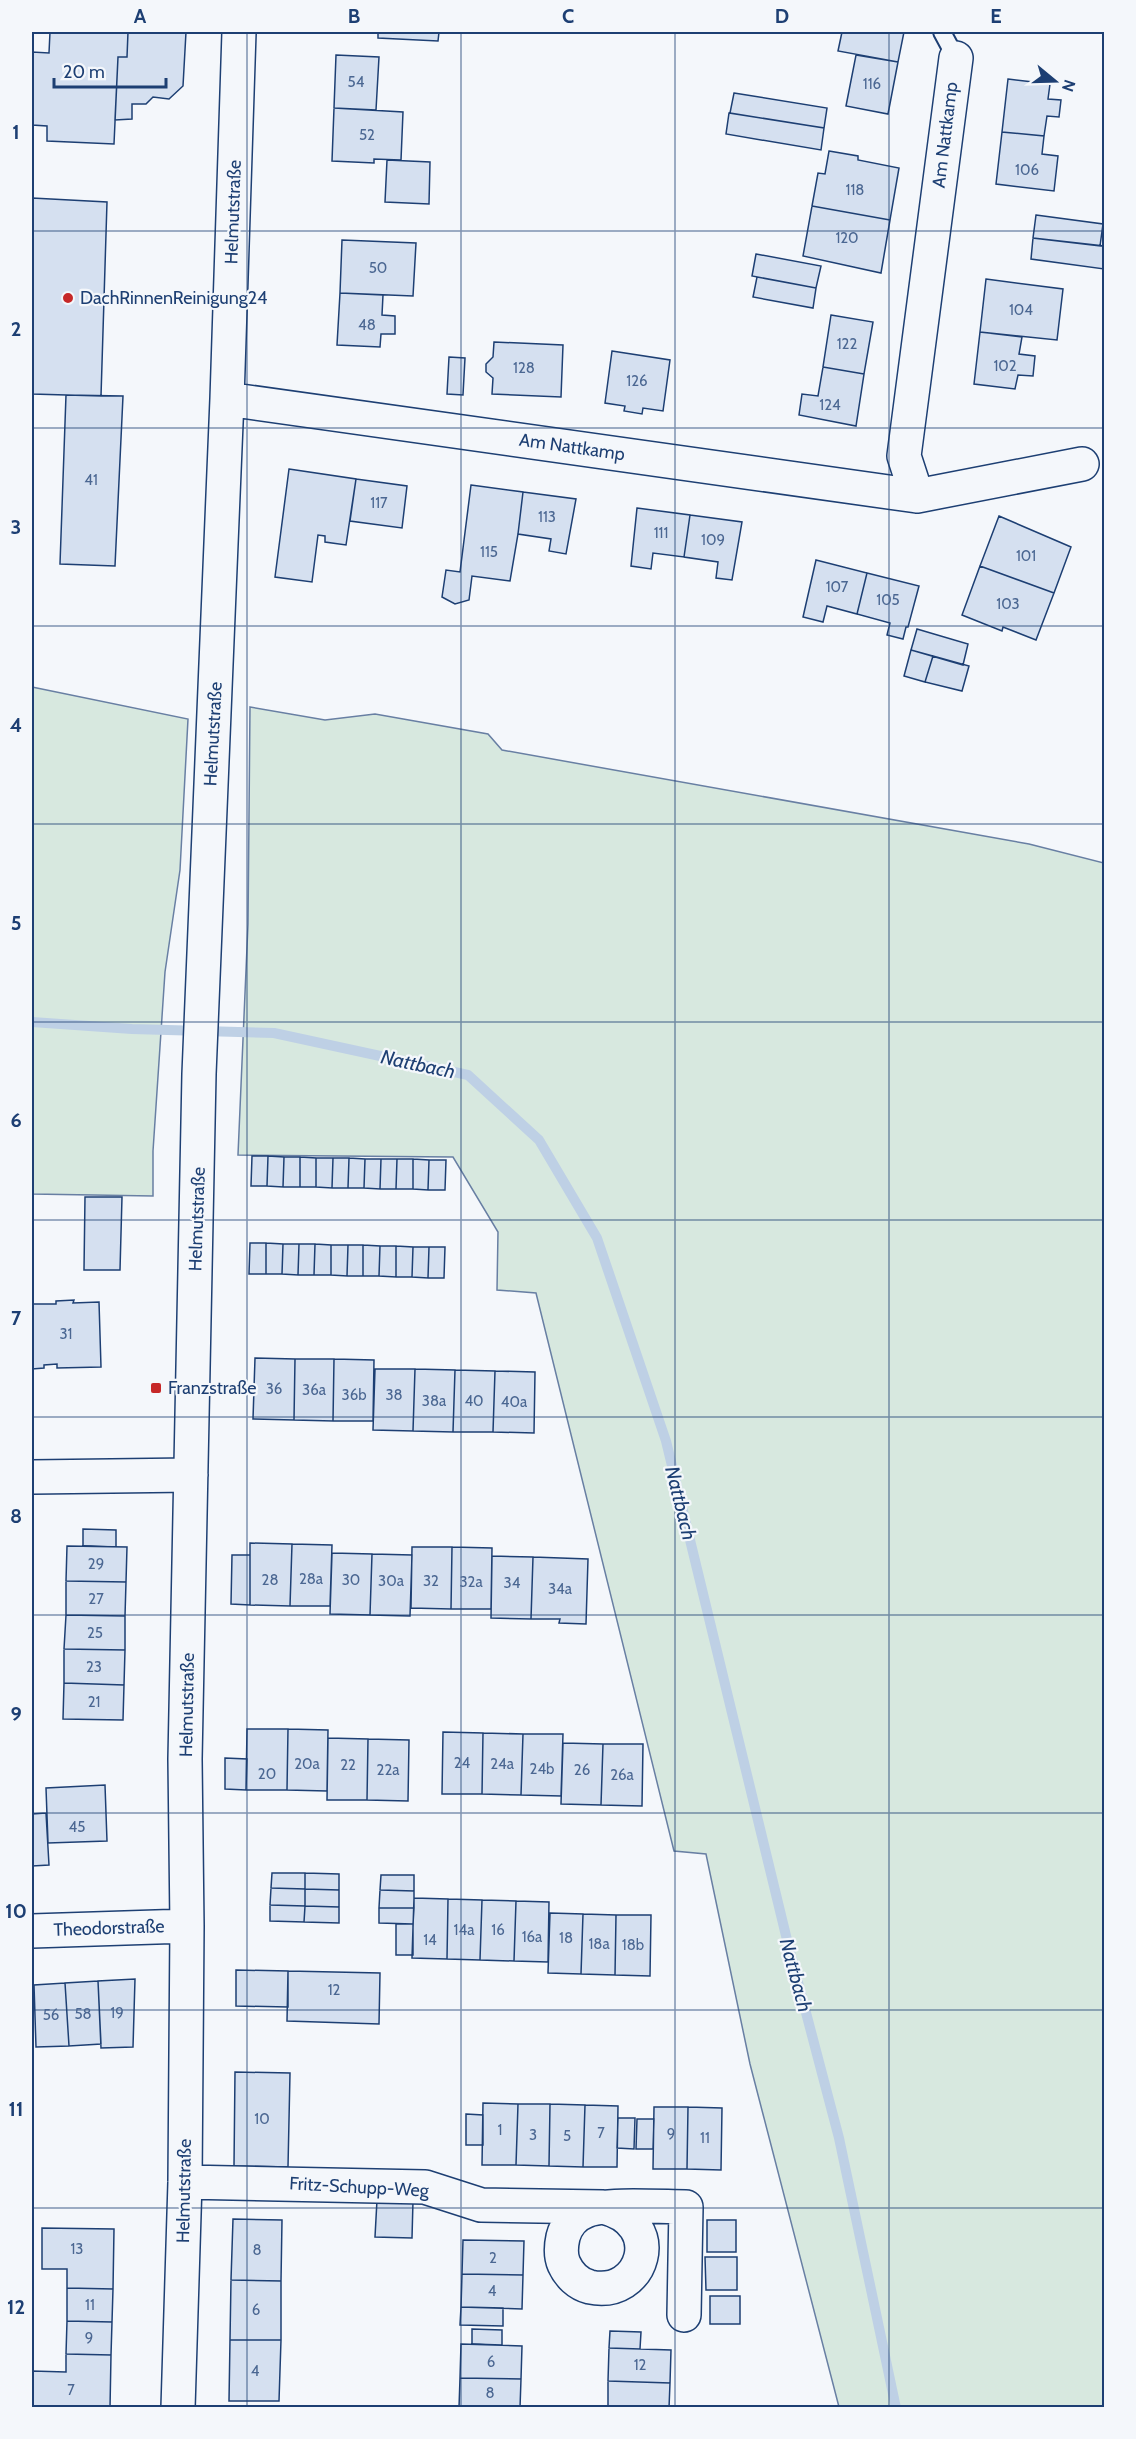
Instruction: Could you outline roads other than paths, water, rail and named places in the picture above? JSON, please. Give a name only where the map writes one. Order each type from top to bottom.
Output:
[{"type":"street","name":"Helmutstraße","points":[[178,2408],[185,2182],[188,1926],[185,1759],[199,1074],[227,399],[239,32]]},
{"type":"street","name":"Am Nattkamp","points":[[917,496],[904,456],[949,45]]},
{"type":"street","name":"Am Nattkamp","points":[[227,399],[917,496],[1082,464]]},
{"type":"street","points":[[32,1477],[191,1475]]},
{"type":"street","name":"Theodorstraße","points":[[32,1931],[188,1926]]},
{"type":"street","name":"Fritz-Schupp-Weg","points":[[185,2182],[425,2187],[481,2205],[686,2207],[684,2315]]},
{"type":"waterway","name":"Nattbach","points":[[32,1022],[132,1029],[274,1033],[468,1075],[539,1140],[597,1238],[666,1441],[789,1948],[839,2138],[896,2408]]},
{"type":"place","name":"DachRinnenReinigung24","points":[[68,298]]},
{"type":"place","name":"Franzstraße","points":[[156,1388]]}]
